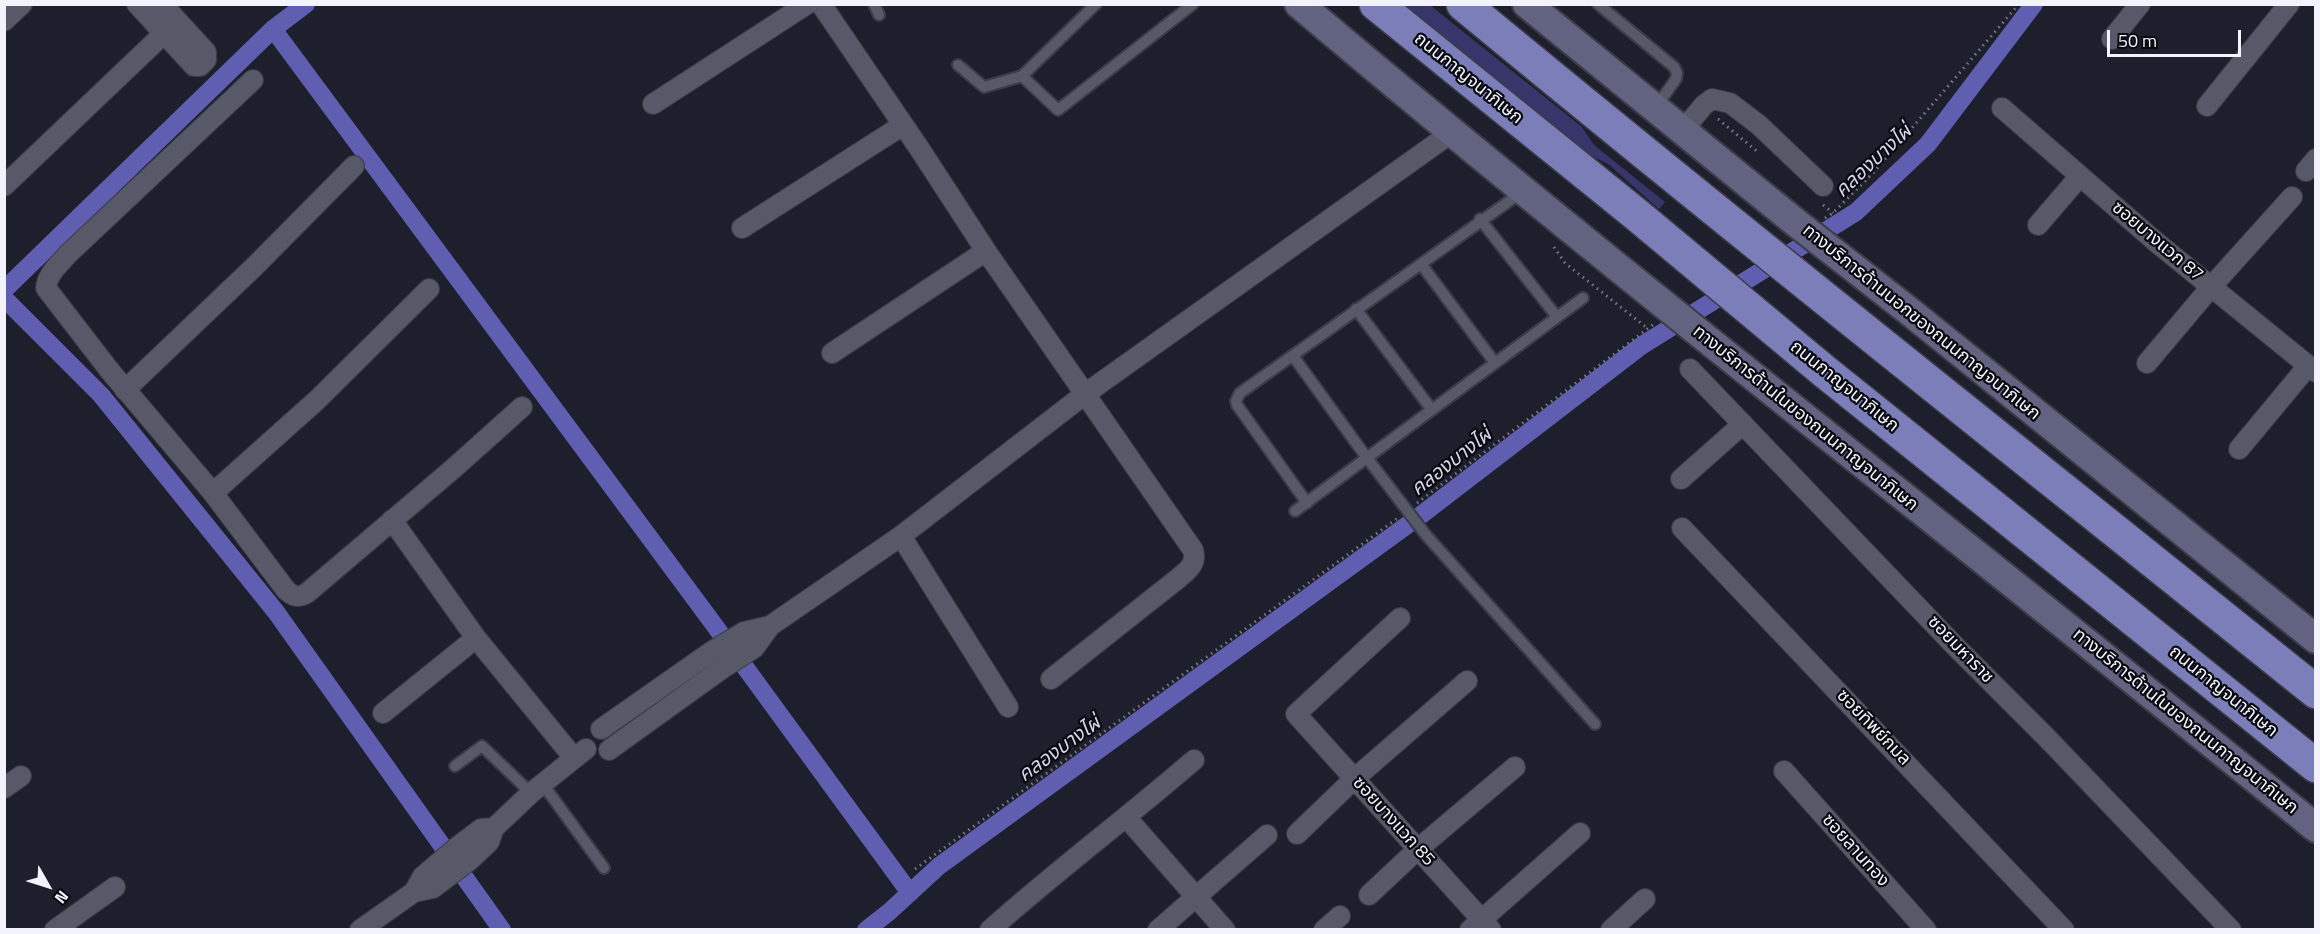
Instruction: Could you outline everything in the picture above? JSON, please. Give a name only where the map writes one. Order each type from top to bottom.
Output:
[{"type":"highway","name":"ถนนกาญจนาภิเษก","points":[[1376,4],[1824,371],[2316,766]]},
{"type":"highway","points":[[1463,4],[1671,176],[2316,692]]},
{"type":"main road","name":"ทางบริการด้านในของถนนกาญจนาภิเษก","points":[[1299,4],[1451,133],[1782,402],[2161,702],[2316,828]]},
{"type":"main road","name":"ทางบริการด้านนอกของถนนกาญจนาภิเษก","points":[[1533,6],[1728,167],[2316,639]]},
{"type":"street","points":[[4,21],[22,4]]},
{"type":"street","points":[[654,104],[807,4]]},
{"type":"street","points":[[821,4],[1193,550],[1195,558],[1191,568],[1051,679]]},
{"type":"street","points":[[2112,39],[2140,4]]},
{"type":"street","points":[[2207,106],[2289,4]]},
{"type":"street","points":[[4,186],[170,27],[154,7]]},
{"type":"street","points":[[253,80],[68,255],[47,280],[46,288],[125,390],[213,494],[286,590],[293,596],[299,597],[307,593],[454,468],[522,406]]},
{"type":"street","points":[[1683,130],[1712,99],[1730,103],[1759,125],[1823,186]]},
{"type":"street","name":"ซอยบางแวก 87","points":[[2002,108],[2211,287],[2312,369]]},
{"type":"street","points":[[742,228],[903,125]]},
{"type":"street","points":[[392,520],[476,638],[580,754],[598,756],[723,668],[749,640],[901,536],[1085,394],[1451,133]]},
{"type":"street","points":[[125,390],[255,266],[354,166]]},
{"type":"street","points":[[2038,225],[2080,176]]},
{"type":"street","points":[[2147,363],[2292,197]]},
{"type":"street","points":[[832,353],[987,250]]},
{"type":"street","points":[[213,494],[317,400],[429,289]]},
{"type":"street","name":"ซอยมหาราช","points":[[1690,369],[2231,930]]},
{"type":"street","points":[[2240,449],[2312,369]]},
{"type":"street","points":[[1681,479],[1743,424]]},
{"type":"street","name":"ซอยทิพย์กมล","points":[[1682,528],[2064,930]]},
{"type":"street","points":[[901,536],[1008,707]]},
{"type":"street","name":"ซอยบางแวก 85","points":[[1401,618],[1296,714],[1418,849],[1481,926]]},
{"type":"street","points":[[383,713],[476,638]]},
{"type":"street","points":[[369,927],[414,892],[423,876],[440,872],[464,853],[480,829],[495,828],[537,788],[580,754],[589,732],[601,729],[711,652],[749,640]]},
{"type":"street","points":[[677,674],[689,693]]},
{"type":"street","points":[[1296,834],[1354,779],[1467,681]]},
{"type":"street","points":[[601,729],[610,737],[609,750]]},
{"type":"street","points":[[990,930],[1065,864],[1194,760]]},
{"type":"street","points":[[1370,895],[1418,849],[1515,767]]},
{"type":"street","name":"ซอยลานทอง","points":[[1784,771],[1926,930]]},
{"type":"street","points":[[4,788],[21,776]]},
{"type":"street","points":[[1126,817],[1225,930]]},
{"type":"street","points":[[1481,926],[1580,833]]},
{"type":"street","points":[[1158,930],[1267,835]]},
{"type":"street","points":[[55,930],[115,887]]},
{"type":"street","points":[[1611,930],[1645,899]]},
{"type":"street","points":[[1324,930],[1340,916]]},
{"type":"lane","points":[[958,65],[984,87],[1022,76],[1096,4]]},
{"type":"lane","points":[[1022,76],[1058,110],[1193,4]]},
{"type":"lane","points":[[1598,4],[1677,73],[1676,79],[1656,108]]},
{"type":"lane","points":[[1306,503],[1236,401],[1240,393],[1421,264],[1480,219],[1523,191]]},
{"type":"lane","points":[[1480,219],[1557,317]]},
{"type":"lane","points":[[1421,264],[1495,363]]},
{"type":"lane","points":[[1295,511],[1583,298]]},
{"type":"lane","points":[[1356,309],[1432,410]]},
{"type":"lane","points":[[1293,356],[1426,535],[1595,724]]},
{"type":"lane","points":[[455,766],[482,746],[537,788],[604,868]]},
{"type":"path","points":[[1823,219],[1833,213],[1874,174],[2019,4]]},
{"type":"path","points":[[1552,244],[1565,263],[1647,328]]},
{"type":"path","points":[[1415,504],[1657,322]]},
{"type":"path","points":[[915,869],[1405,509]]},
{"type":"shaded area","points":[[1402,5],[1430,5],[1582,127],[1594,145],[1665,202],[1659,209],[1608,164],[1586,153]]},
{"type":"waterway","points":[[4,290],[273,29],[306,4]]},
{"type":"waterway","name":"คลองบางไผ่","points":[[866,930],[939,866],[1421,515],[1641,346],[1856,212],[1928,144],[2034,4]]},
{"type":"waterway","points":[[273,29],[910,893]]},
{"type":"waterway","points":[[4,298],[101,395],[276,612],[502,930]]}]
